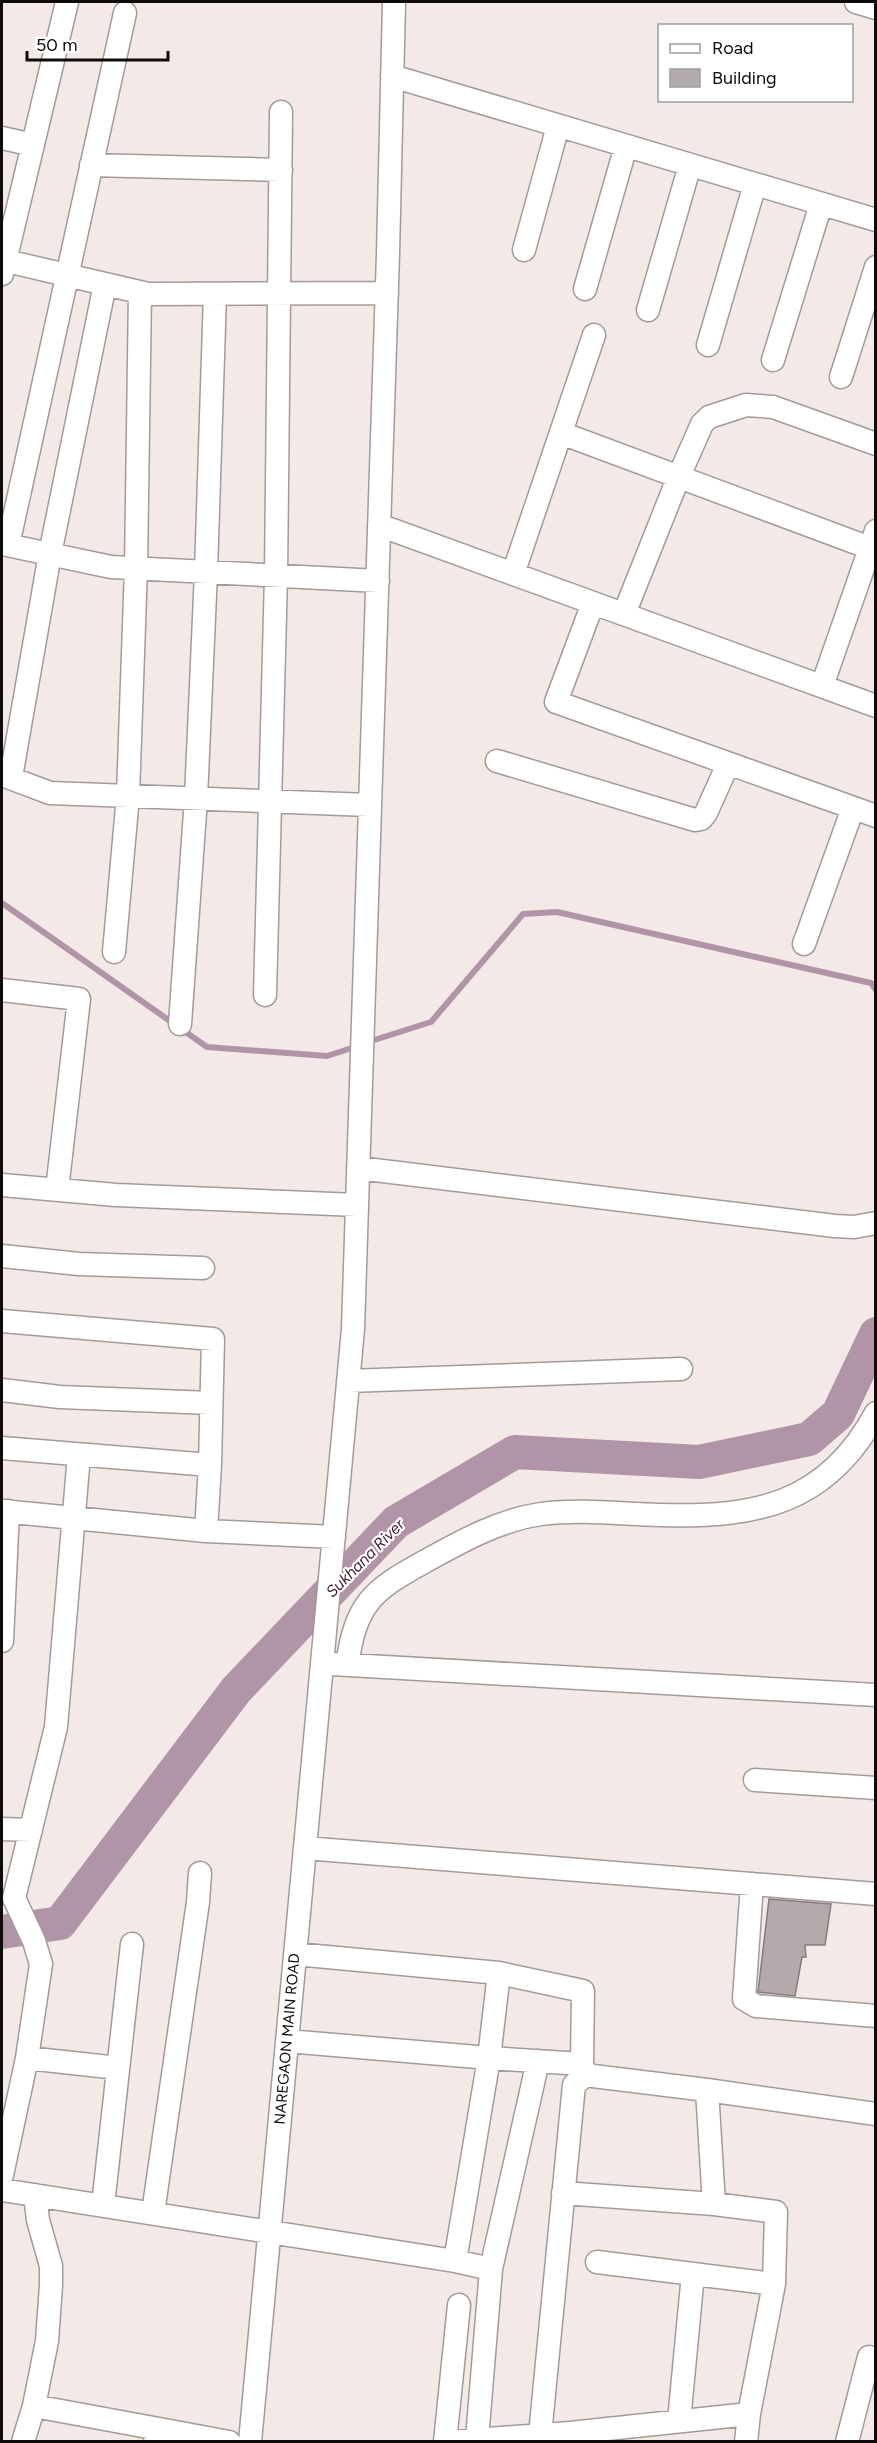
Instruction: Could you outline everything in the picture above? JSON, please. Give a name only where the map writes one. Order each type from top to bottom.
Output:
[{"type":"street","points":[[67,2],[2,265],[140,292],[387,293]]},
{"type":"street","name":"NAREGAON MAIN ROAD","points":[[250,2442],[353,1329],[387,293],[394,2]]},
{"type":"street","points":[[856,2],[876,8]]},
{"type":"street","points":[[125,13],[5,544],[111,567],[378,581]]},
{"type":"street","points":[[392,76],[876,220]]},
{"type":"street","points":[[265,994],[276,576],[281,112]]},
{"type":"street","points":[[524,250],[558,126]]},
{"type":"street","points":[[2,138],[33,145]]},
{"type":"street","points":[[585,289],[626,146]]},
{"type":"street","points":[[91,165],[281,170]]},
{"type":"street","points":[[648,310],[690,165]]},
{"type":"street","points":[[708,345],[755,184]]},
{"type":"street","points":[[773,360],[821,204]]},
{"type":"street","points":[[841,377],[876,267]]},
{"type":"street","points":[[105,284],[6,776],[50,792],[370,805]]},
{"type":"street","points":[[114,952],[128,796],[136,568],[140,292]]},
{"type":"street","points":[[180,1024],[196,798],[206,572],[214,294]]},
{"type":"street","points":[[513,574],[594,335]]},
{"type":"street","points":[[624,614],[679,476],[702,424],[709,417],[746,405],[773,407],[876,444]]},
{"type":"street","points":[[561,433],[679,476],[873,540],[822,687]]},
{"type":"street","points":[[379,525],[876,706]]},
{"type":"street","points":[[593,603],[556,702],[876,816]]},
{"type":"street","points":[[497,761],[695,820],[701,819],[706,813],[728,764]]},
{"type":"street","points":[[804,944],[853,808]]},
{"type":"street","points":[[2,990],[80,999],[57,1190]]},
{"type":"street","points":[[358,1167],[835,1226],[854,1227],[876,1223]]},
{"type":"street","points":[[2,1185],[116,1195],[357,1204]]},
{"type":"street","points":[[2,1256],[79,1264],[203,1268]]},
{"type":"street","points":[[2,1321],[213,1339],[206,1531]]},
{"type":"street","points":[[348,1381],[681,1369]]},
{"type":"street","points":[[2,1390],[60,1397],[212,1403]]},
{"type":"street","points":[[346,1665],[351,1634],[356,1621],[371,1598],[394,1578],[465,1539],[509,1522],[540,1515],[583,1511],[660,1515],[719,1514],[776,1503],[803,1492],[823,1480],[849,1452],[876,1413]]},
{"type":"street","points":[[2,1448],[210,1465]]},
{"type":"street","points":[[2,2175],[27,2058],[41,1964],[34,1941],[14,1898],[56,1727],[79,1455]]},
{"type":"street","points":[[2,1641],[5,1511],[74,1516],[206,1531],[334,1537]]},
{"type":"street","points":[[322,1663],[876,1695]]},
{"type":"street","points":[[755,1780],[876,1788]]},
{"type":"street","points":[[2,1829],[31,1830]]},
{"type":"street","points":[[305,1848],[876,1894]]},
{"type":"street","points":[[153,2213],[198,1902],[200,1873]]},
{"type":"street","points":[[752,1884],[744,1999],[746,2002],[756,2006],[876,2016]]},
{"type":"street","points":[[103,2205],[132,1944]]},
{"type":"street","points":[[295,1954],[499,1973],[583,1991],[584,2070],[574,2085],[540,2435]]},
{"type":"street","points":[[454,2261],[489,2058],[499,1973]]},
{"type":"street","points":[[287,2041],[538,2061],[707,2090],[876,2114]]},
{"type":"street","points":[[27,2058],[118,2068]]},
{"type":"street","points":[[477,2439],[491,2269],[538,2061]]},
{"type":"street","points":[[707,2090],[714,2204]]},
{"type":"street","points":[[2,2190],[269,2230],[491,2269]]},
{"type":"street","points":[[563,2193],[714,2204],[776,2212],[774,2284],[749,2414],[746,2442]]},
{"type":"street","points":[[22,2442],[34,2406],[47,2341],[51,2266],[38,2220],[35,2195]]},
{"type":"street","points":[[597,2262],[774,2284]]},
{"type":"street","points":[[679,2421],[693,2274]]},
{"type":"street","points":[[459,2305],[446,2442],[749,2414]]},
{"type":"street","points":[[848,2442],[869,2357]]},
{"type":"street","points":[[34,2406],[157,2435],[229,2442]]},
{"type":"building","points":[[769,1899],[831,1904],[825,1945],[805,1945],[806,1957],[802,1957],[795,1996],[758,1992]]},
{"type":"waterway","points":[[2,903],[207,1047],[327,1056],[358,1046]]},
{"type":"waterway","points":[[368,1042],[431,1022],[523,914],[557,912],[871,983],[876,990]]},
{"type":"waterway","name":"Sukhana River","points":[[2,1932],[60,1923],[236,1690],[396,1522],[515,1452],[699,1462],[809,1439],[838,1414],[876,1334]]}]
